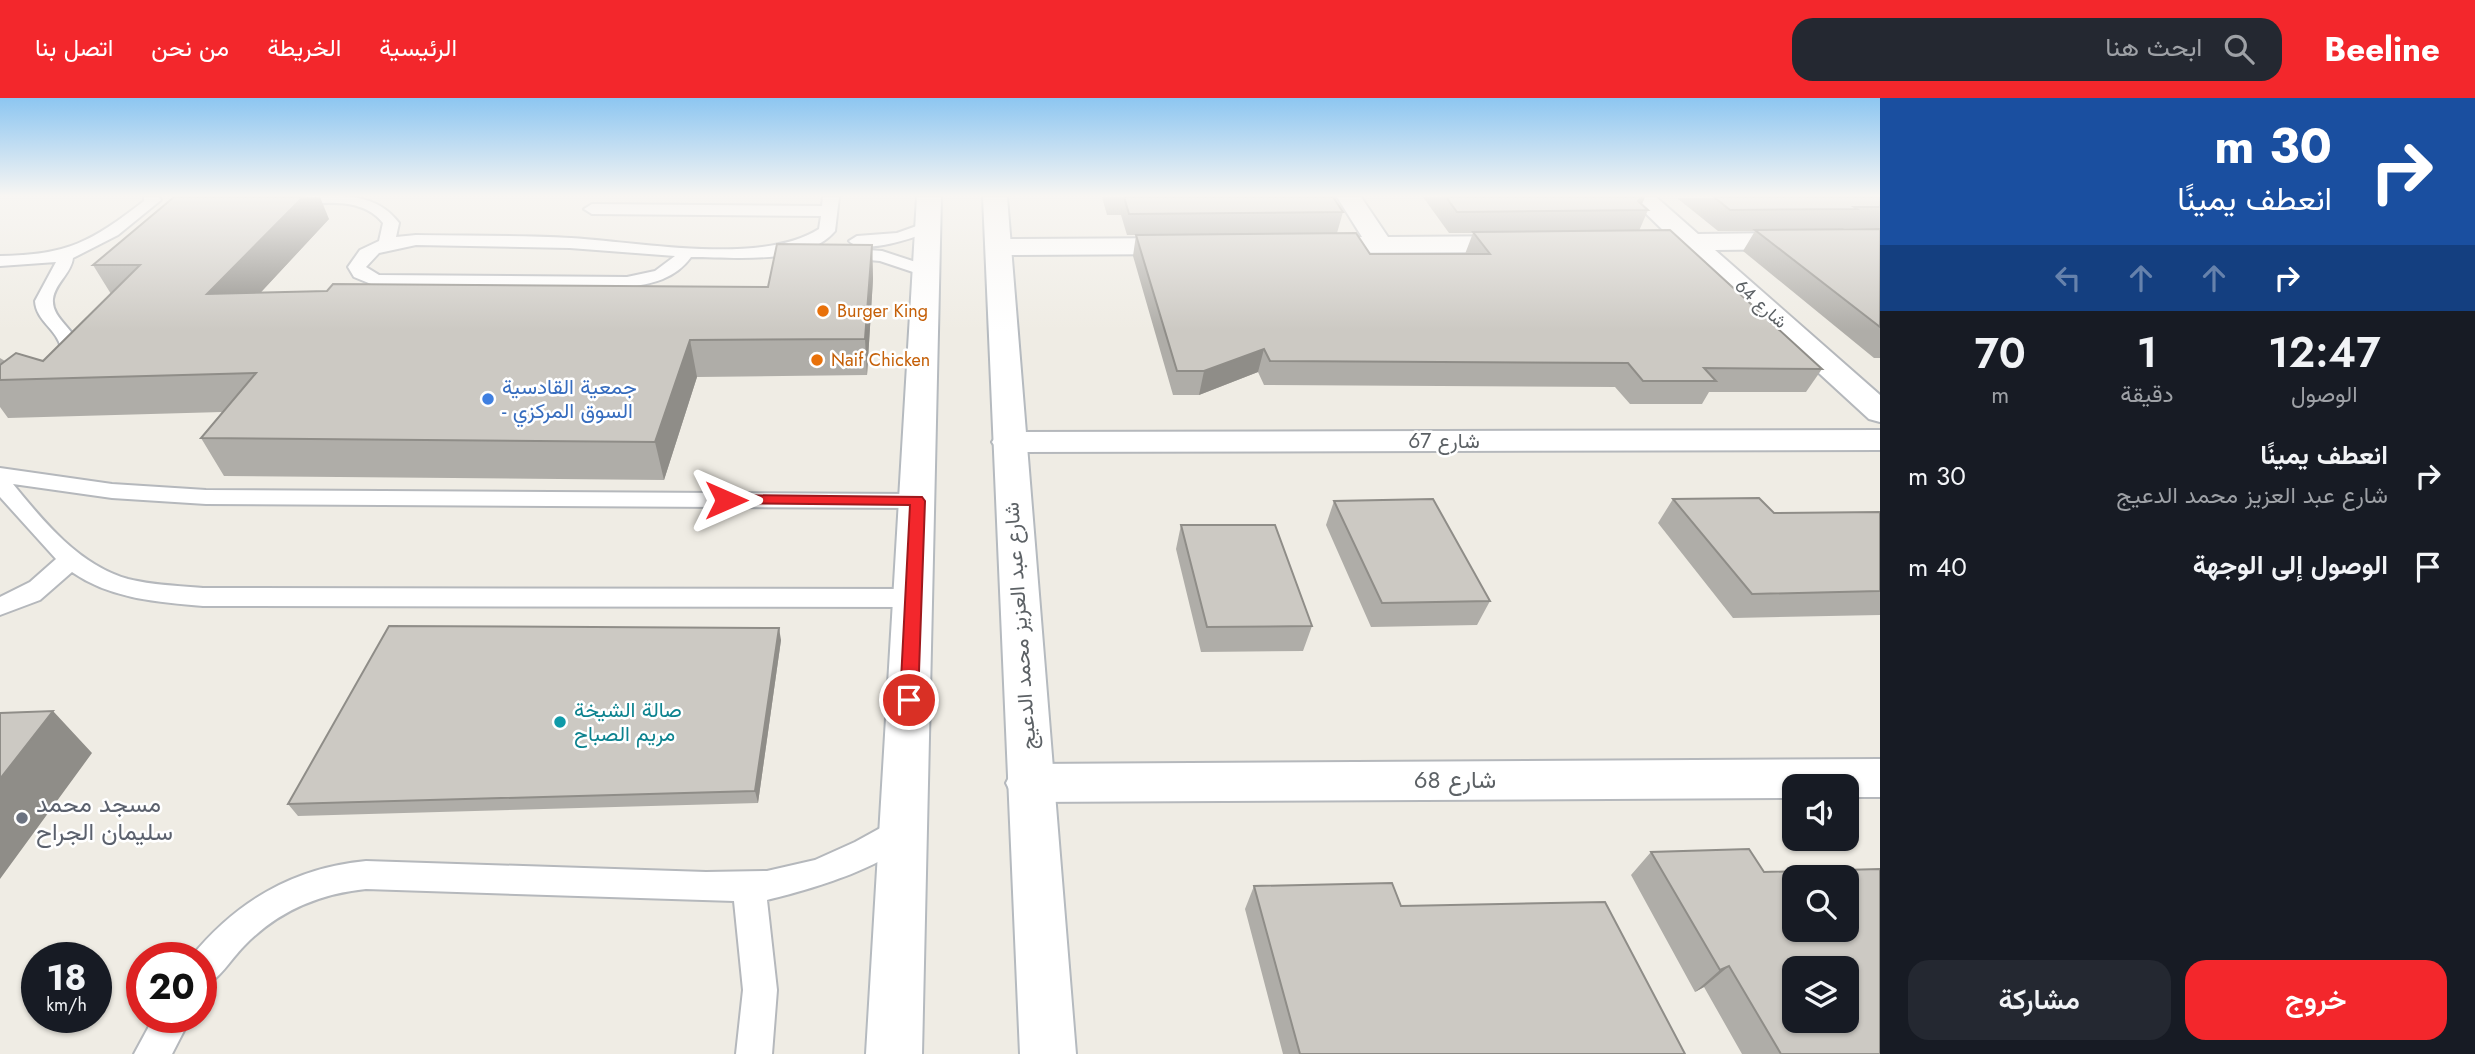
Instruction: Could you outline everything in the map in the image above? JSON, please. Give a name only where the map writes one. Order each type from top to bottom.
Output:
[{"type":"street","points":[[894,1054],[926,242]]},
{"type":"street","name":"شارع عبد العزيز محمد الدعيج","points":[[999,242],[1048,1054]]},
{"type":"street","points":[[1378,242],[1380,245]]},
{"type":"street","points":[[1611,243],[1779,242]]},
{"type":"street","name":"شارع 64","points":[[1693,243],[1880,412]]},
{"type":"street","points":[[1285,245],[1544,244]]},
{"type":"street","points":[[999,247],[1203,246]]},
{"type":"street","name":"شارع 67","points":[[1009,442],[1880,440]]},
{"type":"street","name":"شارع 68","points":[[1030,783],[1880,778]]},
{"type":"lane","points":[[0,261],[46,261],[65,256],[94,242]]},
{"type":"lane","points":[[404,242],[386,244],[365,255],[357,267],[360,273],[377,279],[627,282],[648,280],[667,274],[686,252]]},
{"type":"lane","points":[[653,242],[686,252],[781,249],[809,242]]},
{"type":"lane","points":[[781,249],[791,252],[882,257],[925,271]]},
{"type":"lane","points":[[43,377],[72,348],[71,341],[46,313],[43,304],[45,294],[64,265],[65,256]]},
{"type":"lane","points":[[0,475],[112,491],[206,497],[917,501]]},
{"type":"lane","points":[[0,482],[32,522],[71,559],[103,579],[152,593],[203,597],[913,598]]},
{"type":"lane","points":[[0,606],[23,599],[44,588],[71,559]]},
{"type":"lane","points":[[217,951],[248,920],[276,900],[307,885],[335,876],[379,875],[706,887],[767,885],[818,873],[866,852],[904,828]]},
{"type":"lane","points":[[748,885],[760,950],[761,982],[754,1054]]},
{"type":"lane","points":[[152,1054],[164,1033]]},
{"type":"building","points":[[121,242],[259,242],[207,294],[327,291],[333,284],[768,287],[777,244],[872,245],[865,339],[690,340],[655,442],[201,438],[256,373],[0,380],[0,365],[16,353],[43,361],[140,265],[93,265]]},
{"type":"building","points":[[1138,242],[1362,242],[1370,254],[1490,254],[1480,242],[1683,242],[1822,369],[1704,368],[1716,381],[1643,381],[1628,363],[1270,361],[1264,349],[1204,371],[1177,371]]},
{"type":"building","points":[[1770,242],[1880,242],[1880,327]]},
{"type":"building","points":[[1759,498],[1774,513],[1880,512],[1880,591],[1752,594],[1673,499]]},
{"type":"building","points":[[1433,499],[1490,601],[1382,603],[1334,501]]},
{"type":"building","points":[[1181,525],[1275,525],[1312,626],[1207,627]]},
{"type":"building","name":"صالة الشيخة مريم الصباح","points":[[389,626],[779,628],[755,791],[288,804]]},
{"type":"building","points":[[53,711],[0,779],[0,713]]},
{"type":"building","points":[[1749,849],[1764,872],[1782,872],[1782,942],[1859,942],[1859,870],[1880,869],[1880,1054],[1781,1054],[1729,966],[1720,970],[1651,852]]},
{"type":"building","points":[[1392,883],[1401,906],[1605,902],[1685,1054],[1300,1054],[1254,886]]},
{"type":"place","name":"Burger King","points":[[823,311]]},
{"type":"place","name":"Naif Chicken","points":[[817,360]]},
{"type":"place","name":"جمعية القادسية - السوق المركزي","points":[[488,399]]},
{"type":"place","name":"صالة الشيخة مريم الصباح","points":[[560,722]]},
{"type":"place","name":"مسجد محمد سليمان الجراح","points":[[22,818]]},
{"type":"route","points":[[726,500],[917,501],[909,700]]}]
